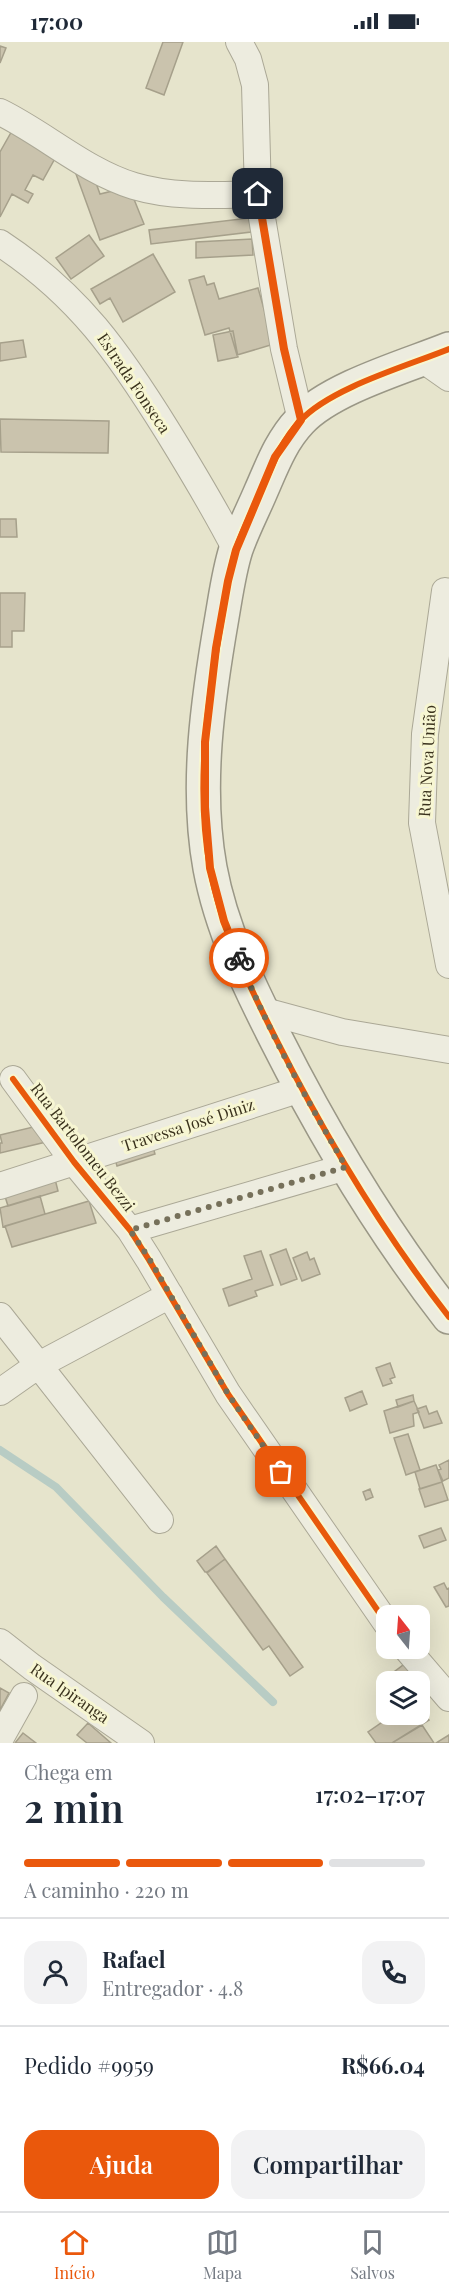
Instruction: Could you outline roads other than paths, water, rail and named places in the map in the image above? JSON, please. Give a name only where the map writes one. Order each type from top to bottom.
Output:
[{"type":"street","points":[[239,42],[248,59],[255,85],[258,194],[284,349],[301,420]]},
{"type":"street","points":[[0,112],[83,161],[134,186],[177,195],[258,194]]},
{"type":"street","name":"Estrada Fonseca","points":[[0,243],[47,277],[75,304],[117,352],[211,501],[236,550]]},
{"type":"street","points":[[449,378],[435,354],[356,386],[328,400],[301,420],[275,457],[236,550],[228,581],[216,648],[205,742],[205,807],[210,868],[224,921],[261,1010],[301,1089],[346,1167],[416,1274],[449,1317]]},
{"type":"street","name":"Rua Nova União","points":[[445,591],[425,734],[422,823],[449,965]]},
{"type":"street","points":[[261,1010],[342,1032],[449,1050]]},
{"type":"street","name":"Rua Bartolomeu Bezzi","points":[[13,1079],[74,1162],[130,1230],[228,1394],[376,1608]]},
{"type":"street","name":"Travessa José Diniz","points":[[0,1186],[301,1089]]},
{"type":"street","points":[[130,1230],[346,1167]]},
{"type":"street","points":[[0,1392],[37,1366],[170,1295]]},
{"type":"street","points":[[0,1316],[160,1520]]},
{"type":"street","name":"Rua Ipiranga","points":[[0,1642],[141,1743]]},
{"type":"street","points":[[415,1659],[449,1698]]},
{"type":"street","points":[[0,1739],[24,1696]]},
{"type":"waterway","points":[[0,1450],[56,1487],[163,1597],[273,1702]]}]
